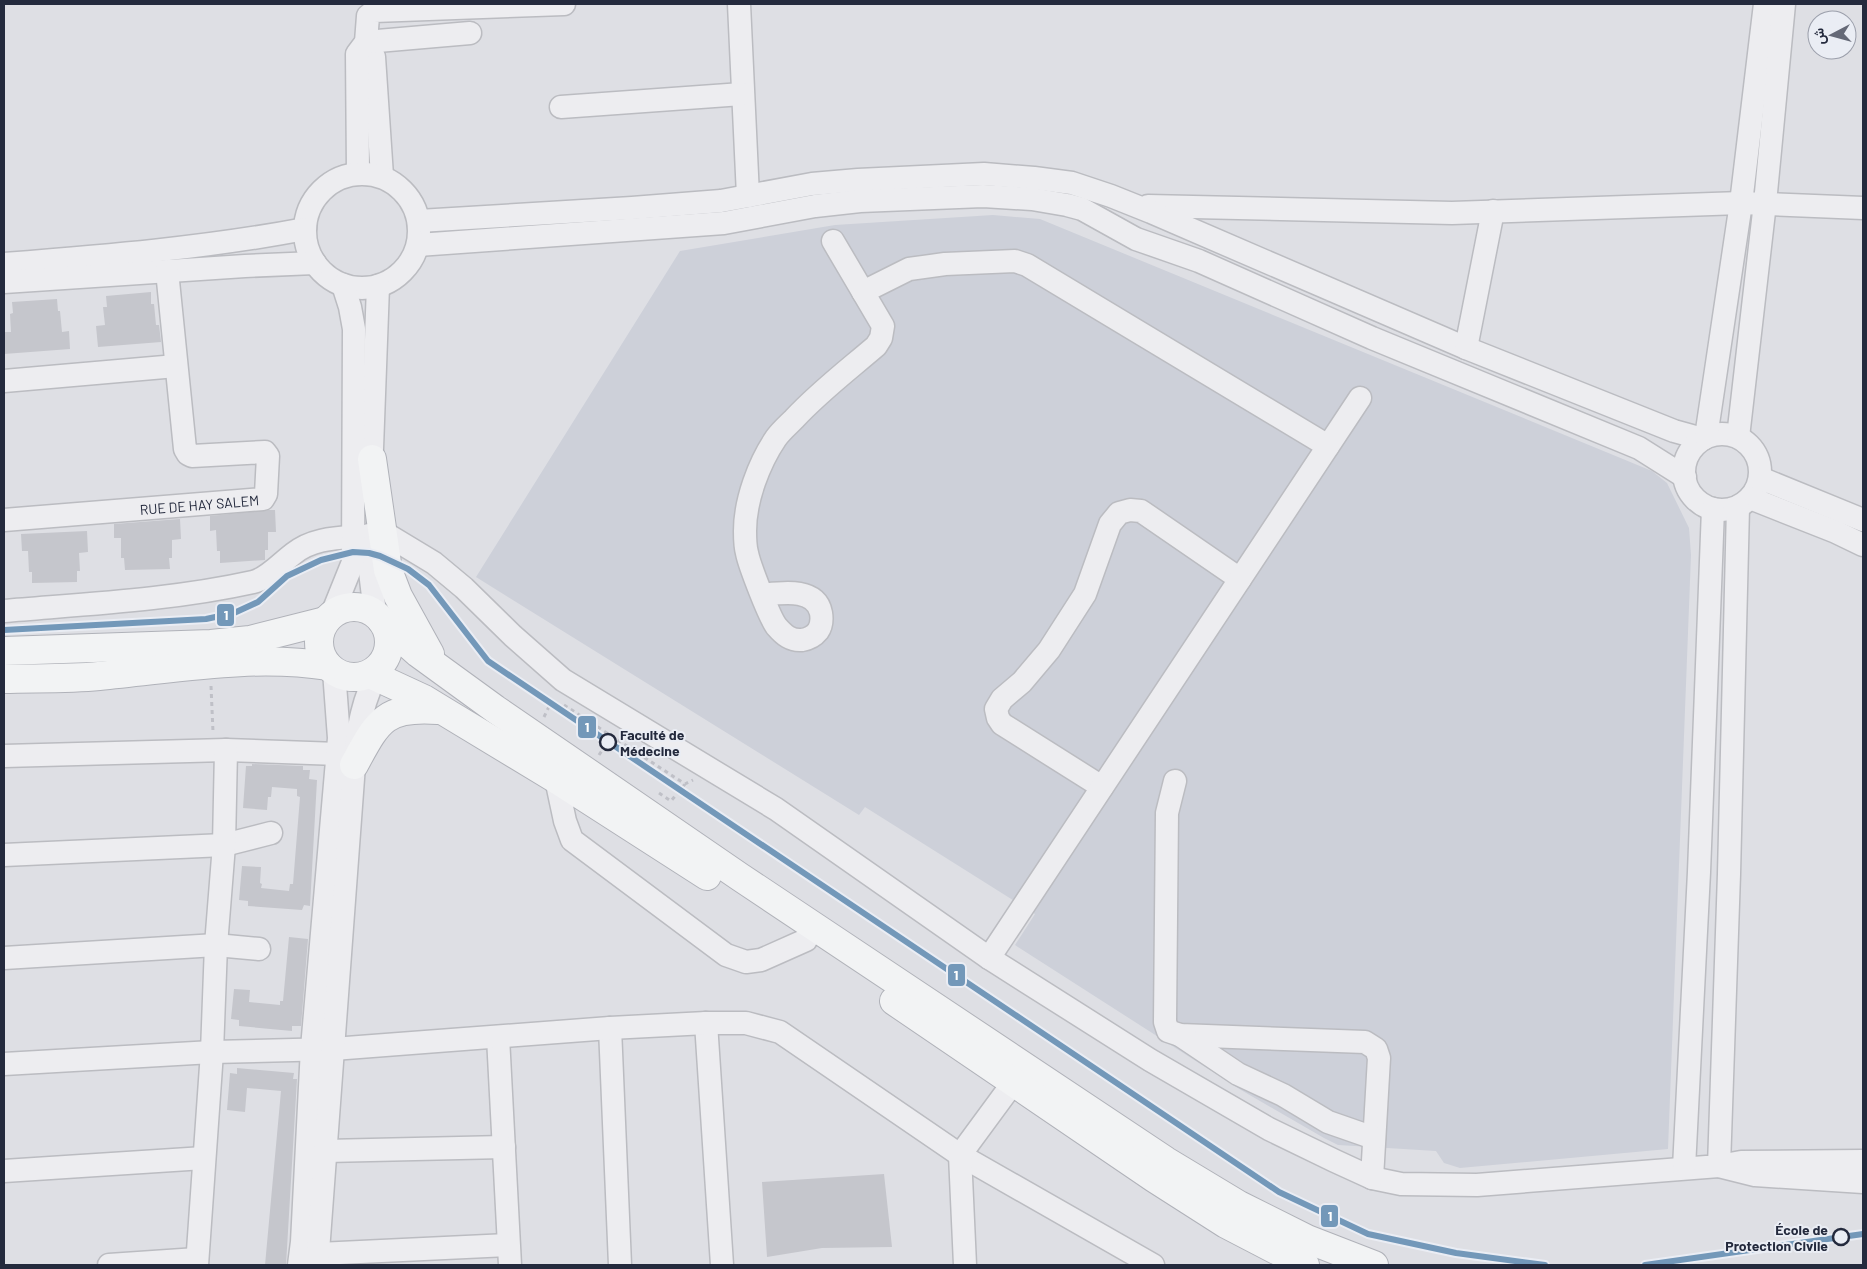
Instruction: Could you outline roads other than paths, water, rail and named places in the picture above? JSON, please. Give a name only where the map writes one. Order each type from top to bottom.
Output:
[{"type":"highway","points":[[372,459],[388,570],[398,596],[440,670]]},
{"type":"highway","points":[[331,669],[322,658],[319,649],[321,630],[329,618],[340,610],[358,607],[378,617],[418,653],[503,715],[732,871],[1166,1161],[1239,1205],[1308,1239],[1374,1265]]},
{"type":"highway","points":[[4,679],[96,676],[255,661],[305,662],[331,669],[343,676],[352,678],[375,672],[386,658],[389,638],[378,617]]},
{"type":"highway","points":[[4,651],[211,644],[250,640],[329,618]]},
{"type":"highway","points":[[375,672],[424,699],[556,779],[806,940],[1013,1083],[1226,1224],[1305,1265]]},
{"type":"highway","points":[[346,759],[371,734],[377,725],[396,712],[406,709],[442,710]]},
{"type":"street","points":[[382,176],[374,57],[366,42],[368,16],[374,12],[564,4]]},
{"type":"street","points":[[739,4],[748,196]]},
{"type":"street","points":[[1704,438],[1741,203],[1765,4]]},
{"type":"street","points":[[1738,437],[1765,203],[1784,4]]},
{"type":"street","points":[[358,173],[357,54],[366,42],[470,33]]},
{"type":"street","points":[[561,107],[742,94]]},
{"type":"street","points":[[358,173],[382,176],[393,182],[406,194],[416,209],[419,220],[418,245],[408,266],[389,282],[378,286],[354,288],[343,285],[327,276],[315,263],[306,241],[306,217],[310,206],[321,191],[335,180],[358,173]]},
{"type":"street","points":[[419,220],[721,201],[812,184],[858,180],[984,174],[1034,178],[1072,184],[1134,205],[1466,348],[1674,431],[1704,438]]},
{"type":"street","points":[[418,245],[724,223],[815,206],[860,201],[983,196],[1032,199],[1067,205],[1082,209],[1136,238],[1199,261],[1372,338],[1639,448],[1685,477]]},
{"type":"street","points":[[1100,219],[1111,196]]},
{"type":"street","points":[[1134,205],[1452,213],[1741,203],[1863,208]]},
{"type":"street","points":[[1466,348],[1493,211]]},
{"type":"street","points":[[4,264],[242,241],[305,229]]},
{"type":"street","points":[[762,595],[747,555],[745,531],[748,503],[760,468],[776,438],[813,398],[876,346],[882,338],[883,326],[833,241]]},
{"type":"street","points":[[863,292],[909,270],[945,264],[1015,261],[1027,265],[1328,446]]},
{"type":"street","points":[[4,282],[315,263]]},
{"type":"street","name":"RUE DE HAY SALEM","points":[[4,520],[264,499],[266,494],[268,456],[265,452],[192,456],[185,449],[167,271]]},
{"type":"street","points":[[329,618],[348,579],[353,562],[354,329],[350,306],[343,285]]},
{"type":"street","points":[[378,286],[369,563],[378,617]]},
{"type":"street","points":[[4,381],[176,366]]},
{"type":"street","points":[[989,958],[1360,398]]},
{"type":"street","points":[[1720,1166],[1729,874],[1749,494],[1760,465],[1756,454],[1749,444],[1738,437],[1726,433],[1714,434],[1704,438],[1693,447],[1687,458],[1684,470],[1685,477],[1692,495],[1701,503],[1713,509],[1726,510],[1749,494]]},
{"type":"street","points":[[1749,494],[1848,521],[1863,545]]},
{"type":"street","points":[[1684,1168],[1699,872],[1713,509]]},
{"type":"street","points":[[1102,787],[1002,724],[996,709],[1002,699],[1022,682],[1049,650],[1085,594],[1110,524],[1119,513],[1130,510],[1141,511],[1240,579]]},
{"type":"street","points":[[381,531],[434,564],[464,588],[513,636],[564,680],[776,809],[989,958],[1150,1060],[1269,1129],[1372,1178],[1401,1184],[1478,1186],[1720,1166],[1741,1162],[1863,1161]]},
{"type":"street","points":[[4,611],[156,598],[255,582],[294,553],[311,543],[354,537]]},
{"type":"street","points":[[331,669],[346,759]]},
{"type":"street","points":[[311,1262],[302,1242],[323,1049],[346,759],[375,672]]},
{"type":"street","points":[[4,756],[226,750],[346,759]]},
{"type":"street","points":[[109,1265],[197,1262],[212,1052],[216,945],[224,845],[226,750]]},
{"type":"street","points":[[556,779],[565,821],[572,840],[726,955],[746,962],[761,960],[806,940]]},
{"type":"street","points":[[1175,781],[1167,813],[1165,1022],[1168,1031],[1180,1035],[1238,1074],[1283,1095],[1328,1122],[1374,1138]]},
{"type":"street","points":[[4,855],[224,845],[271,833]]},
{"type":"street","points":[[1699,872],[1729,874]]},
{"type":"street","points":[[4,958],[216,945],[259,949]]},
{"type":"street","points":[[706,1023],[722,1265]]},
{"type":"street","points":[[4,1064],[212,1052],[323,1049],[610,1028],[746,1023],[780,1032],[960,1155],[1146,1264]]},
{"type":"street","points":[[610,1028],[620,1265]]},
{"type":"street","points":[[1180,1035],[1365,1042],[1376,1049],[1379,1058],[1372,1178]]},
{"type":"street","points":[[311,1262],[509,1255],[498,1037]]},
{"type":"street","points":[[311,1262],[326,1151],[323,1049]]},
{"type":"street","points":[[964,1265],[960,1155],[1013,1083]]},
{"type":"street","points":[[326,1151],[504,1147]]},
{"type":"street","points":[[4,1171],[204,1158]]},
{"type":"street","points":[[1720,1166],[1755,1175],[1863,1182]]},
{"type":"place","name":"Faculté de Médecine","points":[[608,742]]},
{"type":"place","name":"École de Protection Civile","points":[[1841,1237]]}]
